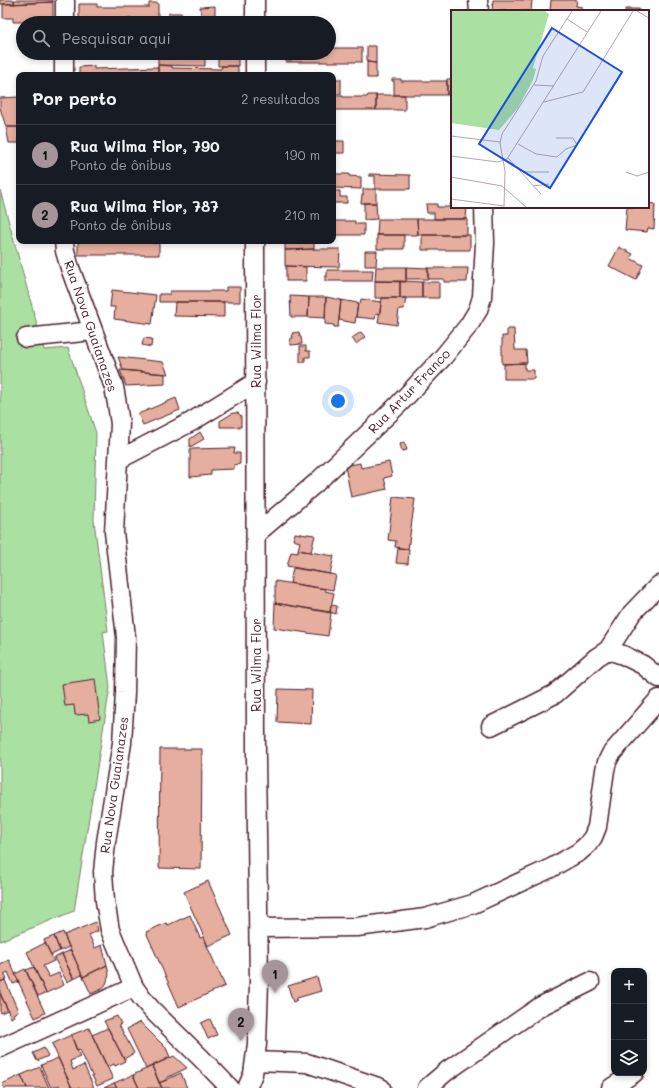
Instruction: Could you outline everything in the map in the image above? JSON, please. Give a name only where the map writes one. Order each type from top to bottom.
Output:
[{"type":"street","points":[[65,0],[65,16]]},
{"type":"street","points":[[255,0],[255,16]]},
{"type":"street","points":[[478,0],[479,10]]},
{"type":"street","points":[[64,60],[64,72]]},
{"type":"street","points":[[255,60],[255,72]]},
{"type":"street","name":"Rua Artur Franco","points":[[256,534],[316,483],[400,404],[470,325],[478,310],[482,297],[485,243],[484,208]]},
{"type":"street","name":"Rua Nova Guaianazes","points":[[64,244],[70,268],[114,387],[120,424],[114,532],[126,637],[125,693],[122,743],[106,842],[103,872],[105,901],[110,930],[134,987],[152,1010],[230,1088]]},
{"type":"street","name":"Rua Wilma Flor","points":[[247,1088],[253,1074],[258,1044],[259,990],[256,757],[256,244]]},
{"type":"street","points":[[26,338],[93,331]]},
{"type":"street","points":[[118,460],[191,422],[256,382]]},
{"type":"street","points":[[491,726],[556,694],[597,657],[608,650],[632,613],[659,585]]},
{"type":"street","points":[[608,650],[643,665],[659,678]]},
{"type":"street","points":[[259,928],[357,927],[425,918],[473,904],[551,868],[579,852],[588,845],[597,826],[605,770],[611,754],[659,699]]},
{"type":"street","points":[[427,1088],[447,1071],[541,1006],[590,982]]},
{"type":"street","points":[[0,1048],[134,987]]},
{"type":"street","points":[[255,1060],[307,1063],[381,1088]]},
{"type":"street","points":[[611,1088],[629,1076]]},
{"type":"green space","points":[[0,190],[44,350],[68,348],[96,433],[94,520],[108,631],[103,632],[110,687],[74,911],[0,941]]},
{"type":"building","points":[[0,0],[14,0],[14,4],[0,4]]},
{"type":"building","points":[[14,0],[53,0],[53,2],[14,4]]},
{"type":"building","points":[[493,0],[532,0],[531,10],[492,10]]},
{"type":"building","points":[[551,0],[577,0],[576,6],[582,7],[582,10],[550,10]]},
{"type":"building","points":[[53,2],[53,16],[16,16],[16,22],[13,22],[13,18],[3,18],[3,4]]},
{"type":"building","points":[[149,3],[158,3],[158,16],[79,16],[79,4],[97,4],[97,7],[149,7]]},
{"type":"building","points":[[215,6],[215,15],[201,15],[200,7]]},
{"type":"building","points":[[625,9],[639,9],[639,10]]},
{"type":"building","points":[[169,13],[182,13],[182,16],[169,16]]},
{"type":"building","points":[[367,46],[376,46],[376,63],[367,62]]},
{"type":"building","points":[[336,48],[362,48],[362,62],[286,62],[286,60],[336,60]]},
{"type":"building","points":[[158,60],[205,60],[205,66],[158,65]]},
{"type":"building","points":[[218,60],[238,60],[238,66],[218,66]]},
{"type":"building","points":[[367,62],[376,63],[376,78],[367,78]]},
{"type":"building","points":[[158,65],[172,66],[172,68],[221,69],[222,66],[238,66],[238,72],[158,72]]},
{"type":"building","points":[[94,66],[94,69],[158,67],[158,72],[79,72],[79,67]]},
{"type":"building","points":[[336,79],[341,79],[341,94],[336,94]]},
{"type":"building","points":[[392,79],[401,79],[401,81],[447,81],[447,95],[394,95],[394,81],[392,81]]},
{"type":"building","points":[[447,79],[451,79],[451,95],[447,95]]},
{"type":"building","points":[[368,95],[376,95],[376,110],[336,110],[336,96],[367,97]]},
{"type":"building","points":[[376,95],[405,95],[405,110],[376,110]]},
{"type":"building","points":[[16,97],[16,127],[6,127],[0,108],[0,98]]},
{"type":"building","points":[[6,127],[16,127],[16,143],[9,143]]},
{"type":"building","points":[[336,141],[344,141],[344,153],[336,153]]},
{"type":"building","points":[[336,174],[349,174],[349,176],[361,177],[361,189],[336,188]]},
{"type":"building","points":[[369,174],[410,175],[410,189],[375,189],[375,176],[369,176]]},
{"type":"building","points":[[363,189],[376,189],[376,203],[361,203]]},
{"type":"building","points":[[336,191],[340,191],[340,197],[347,197],[347,203],[336,203]]},
{"type":"building","points":[[364,203],[376,203],[377,219],[364,220]]},
{"type":"building","points":[[649,203],[655,204],[654,229],[648,228],[647,232],[625,230],[627,208],[649,208]]},
{"type":"building","points":[[426,204],[437,204],[437,207],[450,207],[451,204],[451,208],[467,208],[466,219],[434,219],[434,213],[427,213]]},
{"type":"building","points":[[378,219],[417,219],[418,235],[377,235]]},
{"type":"building","points":[[417,219],[467,219],[467,235],[418,235]]},
{"type":"building","points":[[336,221],[355,221],[355,224],[364,224],[364,235],[336,235]]},
{"type":"building","points":[[377,235],[404,235],[404,249],[377,249]]},
{"type":"building","points":[[422,235],[470,235],[470,250],[422,250]]},
{"type":"building","points":[[78,244],[159,244],[159,255],[78,255]]},
{"type":"building","points":[[285,244],[314,244],[314,249],[285,250]]},
{"type":"building","points":[[619,247],[633,254],[630,258],[643,265],[636,280],[609,266]]},
{"type":"building","points":[[340,249],[339,267],[285,266],[285,250]]},
{"type":"building","points":[[365,251],[377,251],[376,266],[365,266]]},
{"type":"building","points":[[286,266],[306,267],[306,281],[286,281]]},
{"type":"building","points":[[376,267],[406,267],[406,282],[375,281]]},
{"type":"building","points":[[406,267],[428,268],[428,279],[406,279]]},
{"type":"building","points":[[428,268],[468,268],[467,282],[444,282],[444,279],[428,279]]},
{"type":"building","points":[[327,270],[373,270],[372,281],[325,281],[325,276],[327,277]]},
{"type":"building","points":[[375,281],[400,281],[400,298],[375,298]]},
{"type":"building","points":[[400,281],[422,282],[422,298],[400,298]]},
{"type":"building","points":[[422,282],[439,282],[439,298],[422,298]]},
{"type":"building","points":[[226,287],[240,287],[240,302],[159,302],[159,294],[170,294],[170,291],[226,291]]},
{"type":"building","points":[[112,290],[156,295],[152,324],[114,319],[115,307],[110,307]]},
{"type":"building","points":[[290,296],[309,297],[308,317],[291,317]]},
{"type":"building","points":[[309,297],[326,297],[325,318],[308,317]]},
{"type":"building","points":[[326,297],[341,300],[338,327],[325,324]]},
{"type":"building","points":[[382,298],[406,298],[404,309],[399,309],[397,325],[378,322]]},
{"type":"building","points":[[361,299],[381,302],[380,314],[376,313],[375,319],[356,317],[358,303],[360,304]]},
{"type":"building","points":[[341,300],[358,303],[355,323],[339,320]]},
{"type":"building","points":[[175,302],[224,302],[224,317],[174,316]]},
{"type":"building","points":[[507,329],[514,329],[515,350],[526,350],[527,363],[502,364],[502,336],[507,336]]},
{"type":"building","points":[[299,332],[302,344],[291,345],[290,338],[293,338],[292,333]]},
{"type":"building","points":[[361,332],[365,337],[356,344],[352,338]]},
{"type":"building","points":[[144,338],[152,339],[151,347],[142,345]]},
{"type":"building","points":[[300,346],[306,346],[306,351],[310,351],[310,357],[305,357],[305,362],[300,362]]},
{"type":"building","points":[[118,357],[163,362],[168,374],[123,370]]},
{"type":"building","points":[[525,363],[525,370],[534,370],[534,379],[504,379],[504,364]]},
{"type":"building","points":[[120,370],[165,374],[165,384],[126,386]]},
{"type":"building","points":[[176,398],[180,410],[143,425],[138,414]]},
{"type":"building","points":[[233,413],[238,413],[241,416],[241,427],[220,427],[220,421]]},
{"type":"building","points":[[200,432],[204,439],[190,447],[190,439]]},
{"type":"building","points":[[404,442],[407,450],[402,451],[400,444]]},
{"type":"building","points":[[235,448],[234,453],[240,453],[240,464],[234,465],[234,469],[211,470],[211,475],[190,477],[190,449]]},
{"type":"building","points":[[389,462],[392,476],[384,478],[387,489],[351,497],[345,466],[360,463],[361,468]]},
{"type":"building","points":[[393,497],[415,499],[408,549],[395,547],[396,541],[388,540]]},
{"type":"building","points":[[295,533],[315,535],[311,552],[298,550],[300,542],[293,540]]},
{"type":"building","points":[[398,548],[409,549],[408,564],[396,563]]},
{"type":"building","points":[[298,550],[334,556],[330,574],[287,566],[291,552],[298,553]]},
{"type":"building","points":[[293,568],[336,575],[333,590],[290,583]]},
{"type":"building","points":[[275,581],[325,589],[325,591],[334,593],[330,612],[275,603]]},
{"type":"building","points":[[275,603],[331,613],[328,636],[274,628]]},
{"type":"building","points":[[331,605],[337,606],[336,614],[330,612]]},
{"type":"building","points":[[95,679],[100,719],[89,721],[88,714],[75,715],[74,705],[65,706],[62,684]]},
{"type":"building","points":[[278,689],[312,690],[311,724],[277,722]]},
{"type":"building","points":[[160,749],[202,749],[201,869],[159,868]]},
{"type":"building","points":[[208,881],[232,935],[208,946],[184,892]]},
{"type":"building","points":[[190,915],[200,938],[203,937],[225,986],[179,1007],[146,932],[166,923],[168,925]]},
{"type":"building","points":[[96,922],[98,931],[89,935],[95,948],[102,945],[107,965],[83,977],[64,935]]},
{"type":"building","points":[[63,932],[69,947],[60,951],[54,936]]},
{"type":"building","points":[[54,936],[60,951],[51,955],[44,940]]},
{"type":"building","points":[[45,943],[54,961],[43,966],[49,977],[59,973],[64,985],[46,993],[27,952]]},
{"type":"building","points":[[71,950],[82,975],[74,979],[62,954]]},
{"type":"building","points":[[62,954],[73,979],[67,982],[54,958]]},
{"type":"building","points":[[9,960],[19,982],[13,984],[8,972],[4,974],[7,979],[0,982],[0,964]]},
{"type":"building","points":[[107,965],[109,975],[106,984],[102,989],[91,994],[83,977]]},
{"type":"building","points":[[34,967],[46,993],[38,996],[26,970]]},
{"type":"building","points":[[25,969],[45,1013],[35,1018],[15,974]]},
{"type":"building","points":[[317,977],[321,991],[297,998],[297,1000],[293,1002],[288,986]]},
{"type":"building","points":[[5,980],[18,1011],[13,1014],[14,1016],[11,1018],[0,993],[0,982]]},
{"type":"building","points":[[0,993],[8,1010],[1,1013],[0,1012]]},
{"type":"building","points":[[117,1016],[121,1024],[119,1025],[134,1053],[124,1059],[104,1021]]},
{"type":"building","points":[[210,1019],[217,1035],[208,1039],[201,1023]]},
{"type":"building","points":[[140,1022],[166,1048],[170,1057],[146,1069],[127,1029]]},
{"type":"building","points":[[89,1028],[113,1079],[97,1086],[80,1050],[77,1051],[71,1035]]},
{"type":"building","points":[[108,1028],[125,1061],[115,1066],[114,1064],[107,1067],[92,1035]]},
{"type":"building","points":[[71,1035],[80,1057],[70,1061],[73,1070],[84,1065],[94,1088],[72,1088],[52,1044]]},
{"type":"building","points":[[44,1048],[48,1056],[37,1061],[33,1053]]},
{"type":"building","points":[[174,1056],[187,1068],[159,1083],[152,1066]]},
{"type":"building","points":[[58,1058],[72,1088],[61,1088],[59,1085],[51,1088],[41,1065]]},
{"type":"building","points":[[152,1066],[162,1088],[139,1088],[133,1075]]},
{"type":"building","points":[[40,1067],[49,1088],[27,1088],[21,1075]]},
{"type":"building","points":[[181,1073],[187,1088],[162,1088],[159,1083]]},
{"type":"building","points":[[21,1075],[27,1088],[4,1088],[2,1084]]},
{"type":"building","points":[[133,1075],[139,1088],[117,1088],[114,1083]]},
{"type":"building","points":[[114,1083],[117,1088],[104,1088]]},
{"type":"place","name":"Rua Wilma Flor, 790","points":[[275,993]]},
{"type":"place","name":"Rua Wilma Flor, 787","points":[[241,1041]]}]
